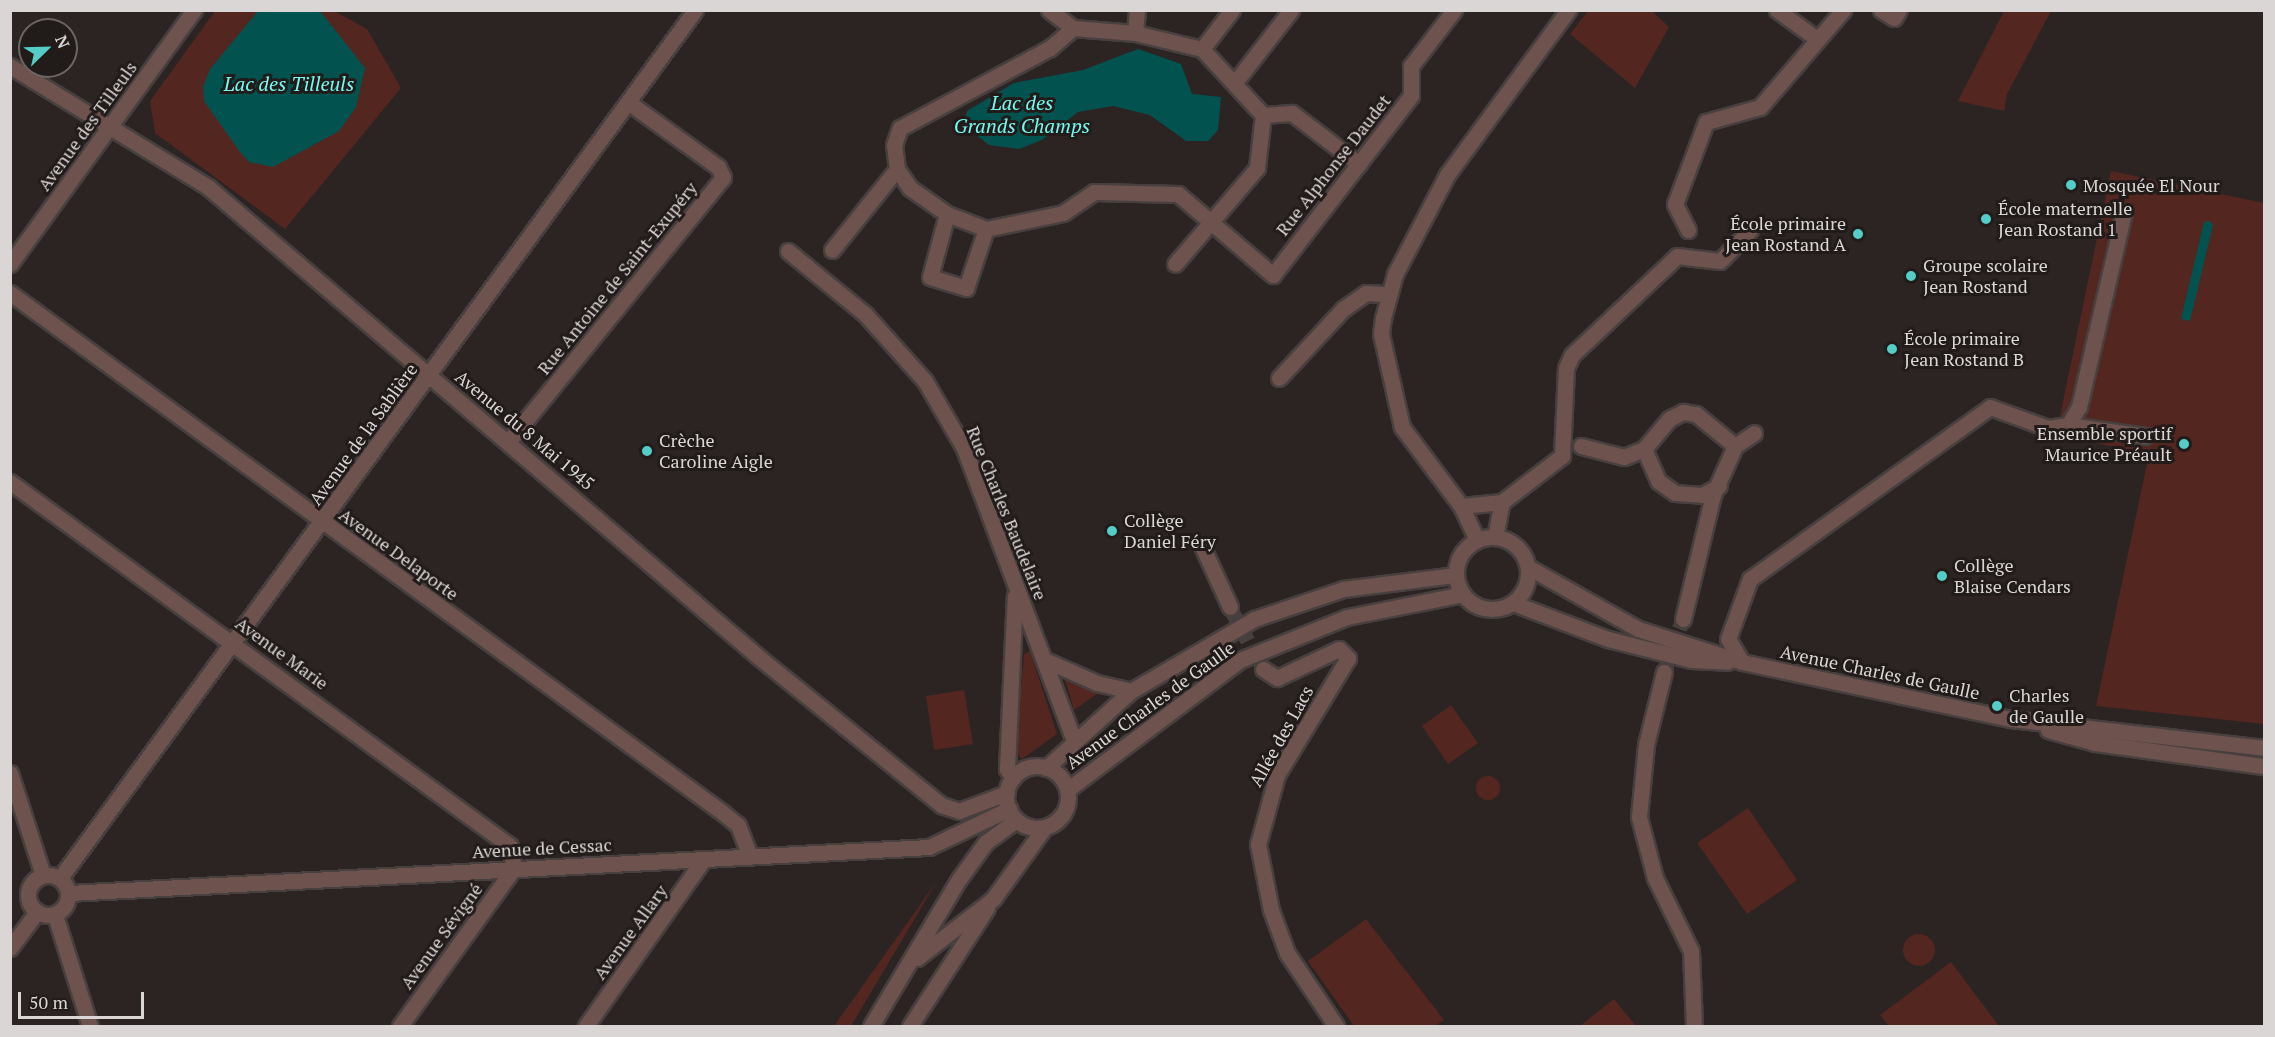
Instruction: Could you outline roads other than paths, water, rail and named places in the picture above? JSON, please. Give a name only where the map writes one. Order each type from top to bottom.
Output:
[{"type":"street","name":"Avenue des Tilleuls","points":[[10,264],[194,10]]},
{"type":"street","name":"Avenue de la Sablière","points":[[60,879],[695,10]]},
{"type":"street","points":[[1049,10],[1073,28],[1135,33],[1202,49],[1236,81],[1263,115],[1257,168],[1175,264]]},
{"type":"street","points":[[1135,33],[1137,10]]},
{"type":"street","points":[[1202,49],[1232,10]]},
{"type":"street","points":[[1236,81],[1291,10]]},
{"type":"street","name":"Rue Alphonse Daudet","points":[[1212,223],[1273,274],[1411,96],[1411,66],[1454,10]]},
{"type":"street","points":[[1477,540],[1461,506],[1402,427],[1381,334],[1388,294],[1447,175],[1568,10]]},
{"type":"street","points":[[1777,10],[1817,39]]},
{"type":"street","points":[[1688,230],[1675,204],[1706,122],[1760,107],[1843,10]]},
{"type":"street","points":[[1881,10],[1894,18],[1899,10]]},
{"type":"street","points":[[1073,28],[1050,48],[900,128],[894,145],[897,169],[910,188],[947,214],[986,229],[1063,213],[1094,192],[1178,194],[1212,223]]},
{"type":"street","name":"Avenue du 8 Mai 1945","points":[[10,66],[112,125],[208,186],[429,375],[941,805],[959,811],[1010,785]]},
{"type":"street","name":"Rue Antoine de Saint-Exupéry","points":[[508,441],[723,177],[718,167],[628,102]]},
{"type":"street","points":[[1263,115],[1292,113],[1359,164]]},
{"type":"street","points":[[832,250],[897,169]]},
{"type":"street","points":[[2068,424],[2079,407],[2124,213]]},
{"type":"street","points":[[947,214],[930,277],[966,288],[986,229]]},
{"type":"street","points":[[1461,506],[1502,502],[1562,456],[1566,368],[1572,355],[1677,256],[1720,261],[1750,230]]},
{"type":"street","name":"Rue Charles Baudelaire","points":[[788,251],[866,314],[925,381],[964,448],[1015,590],[1045,660],[1074,740]]},
{"type":"street","name":"Avenue Delaporte","points":[[10,293],[322,523],[723,813],[738,825],[750,857]]},
{"type":"street","points":[[1279,378],[1342,309],[1366,293],[1388,294]]},
{"type":"street","points":[[1742,662],[1728,639],[1750,579],[1990,406],[2048,428],[2068,424],[2145,436]]},
{"type":"street","points":[[1581,446],[1624,456],[1644,448],[1669,418],[1683,412],[1696,414],[1735,446]]},
{"type":"street","points":[[1683,619],[1719,485],[1735,446],[1754,434]]},
{"type":"street","points":[[1644,448],[1658,481],[1675,493],[1702,495],[1719,485]]},
{"type":"street","name":"Avenue Marie","points":[[10,482],[235,642],[510,846],[514,868]]},
{"type":"street","points":[[1496,537],[1502,502]]},
{"type":"street","points":[[1496,537],[1517,547],[1528,567],[1526,587],[1513,603],[1492,609],[1463,594],[1456,574],[1461,554],[1477,540],[1496,537]]},
{"type":"street","points":[[1202,546],[1230,607]]},
{"type":"street","name":"Avenue Charles de Gaulle","points":[[1528,567],[1638,629],[1742,662],[2011,719],[2095,743],[2265,766]]},
{"type":"street","name":"Avenue Charles de Gaulle","points":[[1046,768],[1074,740],[1131,691],[1254,619],[1343,589],[1456,574]]},
{"type":"street","points":[[871,1026],[986,842],[1013,814],[1007,769],[1015,590]]},
{"type":"street","name":"Avenue Charles de Gaulle","points":[[1067,789],[1240,660],[1347,617],[1463,594]]},
{"type":"street","name":"Avenue Charles de Gaulle","points":[[1513,603],[1608,639],[1691,660],[1742,662]]},
{"type":"street","name":"Allée des Lacs","points":[[1263,669],[1277,678],[1339,649],[1347,658],[1277,775],[1258,844],[1270,910],[1287,953],[1336,1026]]},
{"type":"street","points":[[1045,660],[1096,683],[1131,691]]},
{"type":"street","points":[[1664,672],[1646,745],[1639,816],[1655,878],[1691,951],[1694,1026]]},
{"type":"street","name":"Avenue Charles de Gaulle","points":[[2011,719],[2265,748]]},
{"type":"street","points":[[910,1026],[993,899],[1044,828],[1066,810],[1067,789],[1046,768],[1025,769],[1010,785]]},
{"type":"street","points":[[10,773],[43,875]]},
{"type":"street","points":[[1013,814],[1044,828]]},
{"type":"street","name":"Avenue de Cessac","points":[[69,893],[929,847],[1013,814]]},
{"type":"street","name":"Avenue Allary","points":[[586,1026],[704,859]]},
{"type":"street","name":"Avenue Sévigné","points":[[400,1026],[514,868]]},
{"type":"street","points":[[36,912],[55,915],[66,906],[69,893],[60,879],[43,875]]},
{"type":"street","points":[[36,912],[28,889],[43,875]]},
{"type":"street","points":[[908,965],[993,899]]},
{"type":"street","points":[[10,948],[36,912]]},
{"type":"street","points":[[55,915],[90,1026]]},
{"type":"water","name":"Lac des Tilleuls","points":[[258,11],[320,11],[365,68],[356,107],[339,131],[273,167],[249,162],[204,101],[203,87],[210,69]]},
{"type":"water","name":"Lac des Grands Champs","points":[[1138,49],[1181,64],[1192,94],[1221,97],[1218,130],[1208,141],[1186,141],[1150,115],[1113,106],[1078,112],[1042,140],[1019,149],[989,145],[963,124],[967,111],[1014,83],[1083,70]]},
{"type":"water","points":[[2209,221],[2213,225],[2190,321],[2181,319],[2204,222]]},
{"type":"tunnel","points":[[1230,607],[1263,669]]},
{"type":"tunnel","points":[[1664,672],[1683,619]]},
{"type":"place","name":"Mosquée El Nour","points":[[2071,185]]},
{"type":"place","name":"École maternelle Jean Rostand 1","points":[[1986,219]]},
{"type":"place","name":"École primaire Jean Rostand A","points":[[1858,234]]},
{"type":"place","name":"Groupe scolaire Jean Rostand","points":[[1911,276]]},
{"type":"place","name":"École primaire Jean Rostand B","points":[[1892,349]]},
{"type":"place","name":"Ensemble sportif Maurice Préault","points":[[2184,444]]},
{"type":"place","name":"Crèche Caroline Aigle","points":[[647,451]]},
{"type":"place","name":"Collège Daniel Féry","points":[[1112,531]]},
{"type":"place","name":"Collège Blaise Cendars","points":[[1942,576]]},
{"type":"place","name":"Charles de Gaulle","points":[[1997,706]]}]
